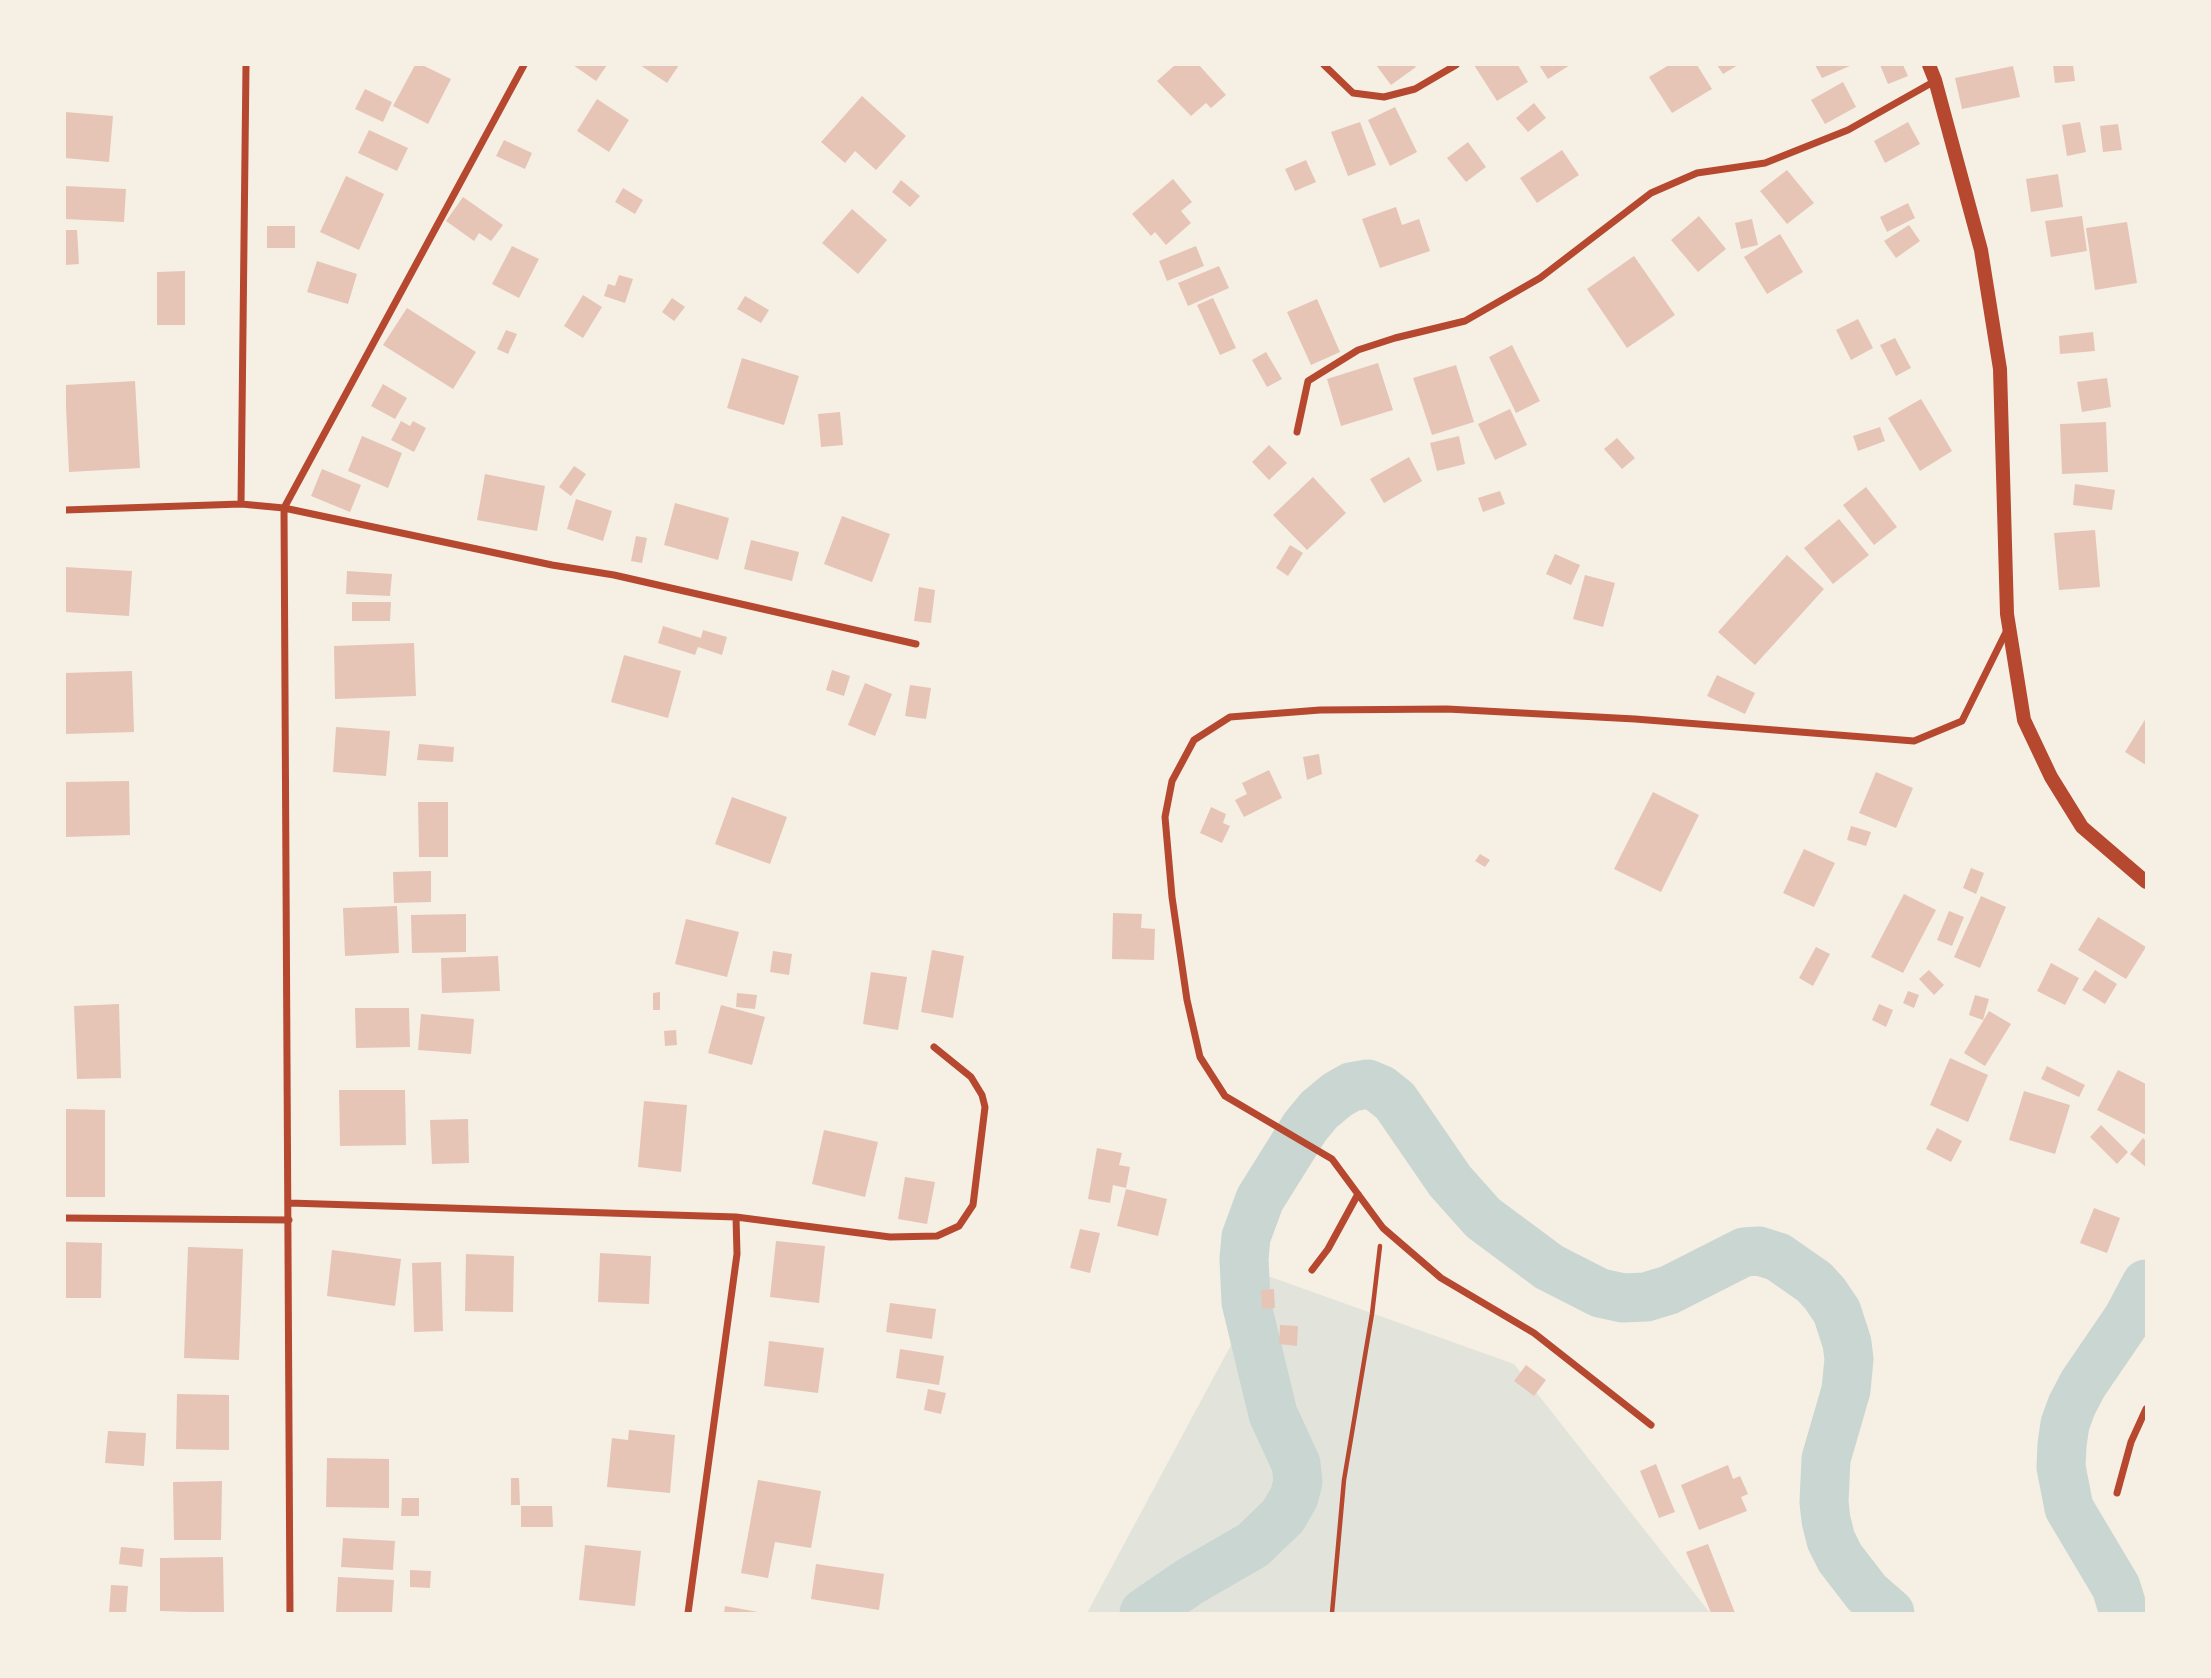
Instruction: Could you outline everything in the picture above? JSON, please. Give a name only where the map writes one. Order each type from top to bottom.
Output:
[{"type":"main road","points":[[1929,65],[1981,250],[2000,369],[2007,614],[2024,720],[2051,777],[2082,827],[2146,882]]},
{"type":"street","points":[[241,504],[246,65]]},
{"type":"street","points":[[290,1613],[284,509],[523,65]]},
{"type":"street","points":[[1324,65],[1353,93],[1384,97],[1415,89],[1456,65]]},
{"type":"street","points":[[1297,432],[1308,381],[1357,350],[1465,321],[1540,278],[1651,193],[1698,173],[1765,163],[1848,130],[1935,80]]},
{"type":"street","points":[[65,510],[241,504],[284,509],[552,565],[614,575],[916,644]]},
{"type":"street","points":[[1651,1425],[1534,1333],[1441,1278],[1383,1228],[1332,1159],[1225,1096],[1200,1058],[1187,1000],[1172,897],[1165,817],[1172,781],[1194,740],[1230,717],[1320,710],[1447,709],[1636,719],[1914,741],[1962,721],[2009,626]]},
{"type":"street","points":[[289,1203],[736,1217],[890,1237],[937,1236],[959,1226],[973,1205],[985,1107],[982,1095],[971,1077],[934,1047]]},
{"type":"street","points":[[1312,1270],[1328,1249],[1358,1194]]},
{"type":"street","points":[[688,1613],[737,1254],[736,1217]]},
{"type":"street","points":[[65,1218],[289,1220]]},
{"type":"street","points":[[2117,1493],[2131,1442],[2146,1409]]},
{"type":"path","points":[[1332,1613],[1344,1480],[1372,1314],[1383,1228]]},
{"type":"shaded area","points":[[1268,1276],[1514,1364],[1710,1613],[1087,1613]]},
{"type":"building","points":[[415,65],[422,65],[451,79],[428,124],[393,106]]},
{"type":"building","points":[[573,65],[607,65],[596,81]]},
{"type":"building","points":[[640,65],[679,65],[667,83]]},
{"type":"building","points":[[1175,65],[1199,65],[1226,95],[1211,108],[1206,103],[1191,116],[1157,81]]},
{"type":"building","points":[[1376,65],[1414,65],[1416,67],[1391,85]]},
{"type":"building","points":[[1474,65],[1518,65],[1528,82],[1497,101]]},
{"type":"building","points":[[1539,65],[1570,65],[1548,79]]},
{"type":"building","points":[[1669,65],[1697,65],[1712,89],[1672,113],[1649,77]]},
{"type":"building","points":[[1717,65],[1738,65],[1723,74]]},
{"type":"building","points":[[1815,65],[1852,65],[1822,78]]},
{"type":"building","points":[[1880,65],[1903,65],[1908,76],[1888,84]]},
{"type":"building","points":[[2053,65],[2073,65],[2075,81],[2055,83]]},
{"type":"building","points":[[2013,66],[2020,97],[1962,109],[1955,78]]},
{"type":"building","points":[[1843,82],[1856,107],[1825,124],[1811,100]]},
{"type":"building","points":[[365,89],[392,102],[383,122],[355,109]]},
{"type":"building","points":[[862,96],[906,136],[876,170],[855,151],[845,163],[821,142]]},
{"type":"building","points":[[597,99],[629,120],[609,152],[577,131]]},
{"type":"building","points":[[1534,103],[1546,118],[1528,132],[1516,118]]},
{"type":"building","points":[[1395,107],[1417,152],[1390,166],[1368,120]]},
{"type":"building","points":[[65,112],[113,116],[109,162],[65,158]]},
{"type":"building","points":[[1360,122],[1376,165],[1348,176],[1331,132]]},
{"type":"building","points":[[1908,122],[1920,144],[1885,163],[1874,141]]},
{"type":"building","points":[[2080,122],[2086,152],[2067,156],[2062,125]]},
{"type":"building","points":[[2118,124],[2122,150],[2103,152],[2100,126]]},
{"type":"building","points":[[369,130],[408,148],[397,171],[358,153]]},
{"type":"building","points":[[504,140],[532,153],[525,169],[496,156]]},
{"type":"building","points":[[1468,142],[1486,167],[1466,182],[1447,158]]},
{"type":"building","points":[[1562,150],[1579,175],[1537,203],[1520,178]]},
{"type":"building","points":[[1306,160],[1316,182],[1295,191],[1285,169]]},
{"type":"building","points":[[1787,170],[1814,203],[1787,224],[1760,191]]},
{"type":"building","points":[[2058,174],[2063,207],[2031,212],[2026,179]]},
{"type":"building","points":[[346,176],[384,194],[359,250],[320,232]]},
{"type":"building","points":[[1173,179],[1192,202],[1181,211],[1191,223],[1166,245],[1155,232],[1151,236],[1132,214]]},
{"type":"building","points":[[901,180],[920,196],[910,207],[892,192]]},
{"type":"building","points":[[65,186],[126,189],[124,222],[65,219]]},
{"type":"building","points":[[623,188],[643,200],[635,214],[615,202]]},
{"type":"building","points":[[463,197],[503,225],[491,241],[479,233],[474,241],[446,221]]},
{"type":"building","points":[[1908,203],[1915,218],[1887,232],[1880,217]]},
{"type":"building","points":[[1396,207],[1402,225],[1419,219],[1430,251],[1380,268],[1362,219]]},
{"type":"building","points":[[852,209],[887,240],[858,274],[822,243]]},
{"type":"building","points":[[1699,216],[1726,249],[1698,272],[1671,240]]},
{"type":"building","points":[[2082,216],[2087,251],[2051,257],[2045,221]]},
{"type":"building","points":[[1752,219],[1758,245],[1741,249],[1735,223]]},
{"type":"building","points":[[2127,222],[2137,283],[2095,290],[2086,228]]},
{"type":"building","points":[[1909,225],[1920,241],[1896,258],[1884,241]]},
{"type":"building","points":[[267,226],[295,226],[295,248],[267,248]]},
{"type":"building","points":[[65,230],[77,230],[79,264],[65,265]]},
{"type":"building","points":[[1780,234],[1803,272],[1767,294],[1744,257]]},
{"type":"building","points":[[512,246],[539,259],[519,298],[492,284]]},
{"type":"building","points":[[1196,246],[1204,266],[1167,281],[1159,261]]},
{"type":"building","points":[[1634,256],[1675,315],[1627,348],[1587,289]]},
{"type":"building","points":[[317,261],[357,274],[348,304],[307,292]]},
{"type":"building","points":[[1219,266],[1229,288],[1188,306],[1178,283]]},
{"type":"building","points":[[185,271],[185,325],[157,325],[157,272]]},
{"type":"building","points":[[619,275],[633,279],[625,303],[604,296],[608,284],[615,286]]},
{"type":"building","points":[[583,295],[602,307],[583,338],[564,326]]},
{"type":"building","points":[[745,296],[769,310],[761,323],[737,309]]},
{"type":"building","points":[[672,298],[685,307],[674,321],[662,312]]},
{"type":"building","points":[[1213,298],[1236,348],[1220,355],[1197,305]]},
{"type":"building","points":[[1317,299],[1340,352],[1311,365],[1287,312]]},
{"type":"building","points":[[407,308],[476,352],[453,389],[383,345]]},
{"type":"building","points":[[1858,319],[1873,348],[1851,360],[1836,330]]},
{"type":"building","points":[[506,330],[517,334],[508,354],[497,349]]},
{"type":"building","points":[[2093,332],[2095,351],[2060,354],[2059,336]]},
{"type":"building","points":[[1895,338],[1911,368],[1896,376],[1880,345]]},
{"type":"building","points":[[1512,345],[1540,401],[1516,413],[1489,357]]},
{"type":"building","points":[[1266,352],[1282,379],[1267,387],[1252,360]]},
{"type":"building","points":[[742,358],[799,376],[784,425],[727,408]]},
{"type":"building","points":[[1378,363],[1393,410],[1341,426],[1327,379]]},
{"type":"building","points":[[1456,365],[1474,422],[1432,435],[1413,378]]},
{"type":"building","points":[[2107,378],[2111,407],[2082,412],[2077,382]]},
{"type":"building","points":[[135,381],[140,468],[69,472],[65,385]]},
{"type":"building","points":[[383,384],[407,398],[395,419],[371,406]]},
{"type":"building","points":[[1921,399],[1952,451],[1920,471],[1888,418]]},
{"type":"building","points":[[1510,409],[1527,445],[1495,460],[1478,424]]},
{"type":"building","points":[[840,412],[843,445],[821,447],[818,414]]},
{"type":"building","points":[[401,421],[410,426],[413,421],[426,428],[414,452],[391,440]]},
{"type":"building","points":[[2106,422],[2108,472],[2062,474],[2060,424]]},
{"type":"building","points":[[1880,427],[1885,441],[1858,451],[1853,436]]},
{"type":"building","points":[[362,436],[402,453],[388,488],[348,471]]},
{"type":"building","points":[[1459,436],[1465,464],[1437,471],[1430,443]]},
{"type":"building","points":[[1617,438],[1635,458],[1622,469],[1604,449]]},
{"type":"building","points":[[1269,445],[1287,463],[1269,480],[1252,462]]},
{"type":"building","points":[[1409,457],[1422,481],[1384,503],[1370,479]]},
{"type":"building","points":[[574,466],[586,474],[571,496],[559,487]]},
{"type":"building","points":[[322,469],[361,485],[350,512],[311,496]]},
{"type":"building","points":[[485,474],[545,486],[537,531],[477,520]]},
{"type":"building","points":[[1313,477],[1346,513],[1307,550],[1273,515]]},
{"type":"building","points":[[2075,484],[2115,490],[2112,510],[2073,505]]},
{"type":"building","points":[[1866,487],[1897,527],[1874,545],[1843,505]]},
{"type":"building","points":[[1500,491],[1505,504],[1483,512],[1478,498]]},
{"type":"building","points":[[576,499],[612,511],[603,541],[567,529]]},
{"type":"building","points":[[675,503],[729,518],[718,560],[664,545]]},
{"type":"building","points":[[842,516],[890,534],[872,582],[824,564]]},
{"type":"building","points":[[1839,519],[1869,555],[1833,584],[1804,548]]},
{"type":"building","points":[[2095,530],[2100,587],[2059,590],[2054,533]]},
{"type":"building","points":[[636,536],[647,538],[642,563],[631,561]]},
{"type":"building","points":[[751,540],[799,552],[792,581],[744,569]]},
{"type":"building","points":[[1290,545],[1303,553],[1288,576],[1276,568]]},
{"type":"building","points":[[1555,554],[1580,565],[1571,585],[1546,574]]},
{"type":"building","points":[[1787,555],[1824,589],[1755,665],[1718,632]]},
{"type":"building","points":[[65,567],[132,571],[129,616],[65,612]]},
{"type":"building","points":[[347,571],[392,574],[390,596],[346,594]]},
{"type":"building","points":[[1585,575],[1615,583],[1603,627],[1573,619]]},
{"type":"building","points":[[919,587],[935,590],[931,623],[914,621]]},
{"type":"building","points":[[352,602],[391,602],[390,621],[352,621]]},
{"type":"building","points":[[663,626],[701,638],[703,630],[727,637],[722,655],[698,647],[695,655],[658,643]]},
{"type":"building","points":[[414,643],[416,696],[335,699],[334,646]]},
{"type":"building","points":[[624,655],[681,671],[668,718],[611,702]]},
{"type":"building","points":[[832,670],[850,676],[844,696],[826,690]]},
{"type":"building","points":[[132,671],[134,732],[65,734],[65,673]]},
{"type":"building","points":[[1717,675],[1755,693],[1745,714],[1707,696]]},
{"type":"building","points":[[865,683],[892,694],[875,736],[848,725]]},
{"type":"building","points":[[910,685],[931,688],[926,719],[905,716]]},
{"type":"building","points":[[2146,718],[2146,765],[2125,752]]},
{"type":"building","points":[[336,727],[390,731],[386,776],[333,772]]},
{"type":"building","points":[[419,744],[454,747],[453,762],[417,760]]},
{"type":"building","points":[[1319,754],[1322,774],[1307,780],[1303,757]]},
{"type":"building","points":[[1269,770],[1282,798],[1244,817],[1235,800],[1247,794],[1242,783]]},
{"type":"building","points":[[1876,772],[1913,788],[1896,828],[1859,813]]},
{"type":"building","points":[[129,781],[130,835],[65,837],[65,782]]},
{"type":"building","points":[[1653,792],[1699,815],[1661,892],[1614,869]]},
{"type":"building","points":[[732,797],[787,817],[770,864],[715,844]]},
{"type":"building","points":[[418,802],[448,802],[448,857],[419,857]]},
{"type":"building","points":[[1211,807],[1226,814],[1223,823],[1230,826],[1222,843],[1200,833]]},
{"type":"building","points":[[1851,826],[1871,832],[1866,846],[1847,840]]},
{"type":"building","points":[[1804,849],[1835,863],[1814,907],[1783,893]]},
{"type":"building","points":[[1480,854],[1490,860],[1485,867],[1475,861]]},
{"type":"building","points":[[1971,868],[1984,873],[1976,894],[1963,888]]},
{"type":"building","points":[[431,871],[431,902],[394,903],[393,872]]},
{"type":"building","points":[[1904,894],[1936,910],[1903,973],[1871,957]]},
{"type":"building","points":[[1981,896],[2006,907],[1980,968],[1954,957]]},
{"type":"building","points":[[397,906],[399,953],[345,956],[343,908]]},
{"type":"building","points":[[1949,911],[1964,917],[1952,946],[1937,940]]},
{"type":"building","points":[[1113,913],[1142,914],[1141,928],[1155,929],[1154,960],[1112,959]]},
{"type":"building","points":[[466,914],[466,952],[412,953],[411,915]]},
{"type":"building","points":[[2098,917],[2146,947],[2126,979],[2078,950]]},
{"type":"building","points":[[686,919],[739,932],[727,977],[675,964]]},
{"type":"building","points":[[1816,947],[1830,954],[1813,986],[1799,978]]},
{"type":"building","points":[[932,950],[964,956],[953,1018],[921,1012]]},
{"type":"building","points":[[773,951],[792,954],[789,975],[770,972]]},
{"type":"building","points":[[498,956],[500,991],[442,993],[441,958]]},
{"type":"building","points":[[2051,963],[2079,978],[2065,1005],[2037,991]]},
{"type":"building","points":[[1929,970],[1944,985],[1934,995],[1919,979]]},
{"type":"building","points":[[2095,970],[2117,984],[2105,1004],[2082,990]]},
{"type":"building","points":[[871,972],[907,977],[898,1030],[863,1024]]},
{"type":"building","points":[[1908,991],[1919,995],[1914,1008],[1903,1003]]},
{"type":"building","points":[[660,992],[660,1010],[653,1010],[653,993]]},
{"type":"building","points":[[737,993],[757,995],[755,1009],[736,1007]]},
{"type":"building","points":[[1975,995],[1989,999],[1983,1020],[1969,1015]]},
{"type":"building","points":[[119,1004],[121,1078],[77,1079],[74,1006]]},
{"type":"building","points":[[1879,1004],[1893,1010],[1886,1027],[1872,1020]]},
{"type":"building","points":[[721,1005],[765,1017],[752,1065],[708,1053]]},
{"type":"building","points":[[355,1008],[409,1008],[410,1047],[356,1048]]},
{"type":"building","points":[[1989,1011],[2011,1024],[1985,1066],[1964,1053]]},
{"type":"building","points":[[421,1014],[474,1019],[471,1054],[418,1050]]},
{"type":"building","points":[[676,1030],[677,1045],[665,1046],[664,1031]]},
{"type":"building","points":[[1950,1058],[1988,1075],[1968,1122],[1930,1105]]},
{"type":"building","points":[[2047,1066],[2085,1085],[2079,1097],[2041,1079]]},
{"type":"building","points":[[2118,1070],[2146,1084],[2146,1135],[2097,1110]]},
{"type":"building","points":[[339,1090],[405,1090],[406,1145],[340,1146]]},
{"type":"building","points":[[2024,1091],[2070,1105],[2055,1154],[2009,1140]]},
{"type":"building","points":[[644,1101],[687,1105],[681,1172],[638,1167]]},
{"type":"building","points":[[65,1109],[105,1110],[105,1197],[65,1197]]},
{"type":"building","points":[[468,1119],[469,1163],[432,1164],[430,1120]]},
{"type":"building","points":[[2101,1125],[2128,1152],[2117,1164],[2090,1137]]},
{"type":"building","points":[[1937,1128],[1962,1141],[1951,1162],[1926,1149]]},
{"type":"building","points":[[824,1130],[878,1142],[865,1197],[812,1184]]},
{"type":"building","points":[[2143,1138],[2146,1141],[2146,1167],[2130,1154]]},
{"type":"building","points":[[1097,1148],[1122,1153],[1119,1165],[1130,1167],[1126,1188],[1113,1185],[1110,1203],[1088,1199]]},
{"type":"building","points":[[905,1177],[935,1182],[927,1224],[898,1219]]},
{"type":"building","points":[[1126,1189],[1167,1199],[1158,1236],[1117,1226]]},
{"type":"building","points":[[2094,1208],[2120,1218],[2107,1253],[2080,1243]]},
{"type":"building","points":[[1080,1229],[1100,1233],[1090,1273],[1070,1268]]},
{"type":"building","points":[[776,1241],[825,1246],[819,1303],[770,1297]]},
{"type":"building","points":[[65,1242],[102,1243],[101,1298],[65,1298]]},
{"type":"building","points":[[188,1247],[243,1249],[239,1360],[184,1358]]},
{"type":"building","points":[[332,1250],[401,1259],[395,1306],[327,1296]]},
{"type":"building","points":[[600,1253],[651,1256],[649,1304],[598,1302]]},
{"type":"building","points":[[466,1254],[514,1256],[513,1312],[465,1311]]},
{"type":"building","points":[[441,1262],[443,1331],[414,1332],[412,1263]]},
{"type":"building","points":[[1274,1289],[1275,1308],[1262,1309],[1261,1290]]},
{"type":"building","points":[[890,1303],[936,1309],[932,1339],[886,1332]]},
{"type":"building","points":[[1280,1325],[1298,1326],[1297,1346],[1279,1344]]},
{"type":"building","points":[[769,1341],[824,1348],[818,1393],[764,1386]]},
{"type":"building","points":[[900,1349],[944,1356],[939,1385],[896,1378]]},
{"type":"building","points":[[1526,1365],[1546,1380],[1534,1396],[1514,1381]]},
{"type":"building","points":[[928,1389],[946,1393],[941,1414],[924,1410]]},
{"type":"building","points":[[177,1394],[229,1395],[229,1450],[176,1449]]},
{"type":"building","points":[[629,1430],[675,1435],[670,1493],[607,1487],[612,1438],[628,1440]]},
{"type":"building","points":[[108,1431],[146,1433],[144,1466],[105,1463]]},
{"type":"building","points":[[327,1458],[389,1459],[389,1508],[326,1507]]},
{"type":"building","points":[[1656,1464],[1675,1512],[1659,1518],[1640,1471]]},
{"type":"building","points":[[1728,1465],[1733,1479],[1740,1476],[1748,1494],[1741,1497],[1747,1511],[1699,1530],[1681,1485]]},
{"type":"building","points":[[511,1478],[519,1478],[520,1505],[511,1505]]},
{"type":"building","points":[[758,1480],[821,1491],[811,1548],[775,1542],[768,1578],[741,1573]]},
{"type":"building","points":[[222,1481],[221,1540],[174,1540],[173,1482]]},
{"type":"building","points":[[402,1498],[419,1498],[419,1516],[401,1516]]},
{"type":"building","points":[[521,1506],[552,1506],[553,1527],[521,1527]]},
{"type":"building","points":[[343,1538],[395,1541],[393,1570],[341,1567]]},
{"type":"building","points":[[1708,1544],[1735,1613],[1711,1613],[1686,1552]]},
{"type":"building","points":[[585,1545],[641,1551],[635,1606],[579,1600]]},
{"type":"building","points":[[121,1547],[144,1549],[142,1567],[119,1564]]},
{"type":"building","points":[[223,1557],[224,1613],[160,1611],[160,1558]]},
{"type":"building","points":[[816,1564],[884,1574],[879,1610],[811,1599]]},
{"type":"building","points":[[410,1570],[431,1571],[430,1588],[410,1587]]},
{"type":"building","points":[[338,1577],[394,1580],[392,1613],[336,1613]]},
{"type":"building","points":[[111,1585],[128,1586],[126,1613],[109,1613]]},
{"type":"building","points":[[725,1606],[758,1612],[758,1613],[724,1613]]},
{"type":"waterway","points":[[1144,1613],[1189,1582],[1253,1545],[1283,1516],[1294,1497],[1298,1482],[1296,1464],[1273,1414],[1246,1302],[1246,1237],[1260,1199],[1305,1127],[1319,1110],[1337,1095],[1351,1087],[1368,1084],[1380,1089],[1395,1101],[1450,1181],[1483,1218],[1549,1267],[1600,1293],[1623,1298],[1646,1297],[1669,1290],[1744,1252],[1759,1251],[1778,1257],[1814,1282],[1837,1312],[1849,1359],[1846,1390],[1826,1459],[1826,1520],[1831,1540],[1840,1558],[1867,1593],[1890,1613]]},
{"type":"waterway","points":[[2124,1613],[2116,1587],[2069,1508],[2061,1467],[2062,1445],[2065,1424],[2072,1405],[2083,1384],[2128,1318],[2146,1284]]}]
